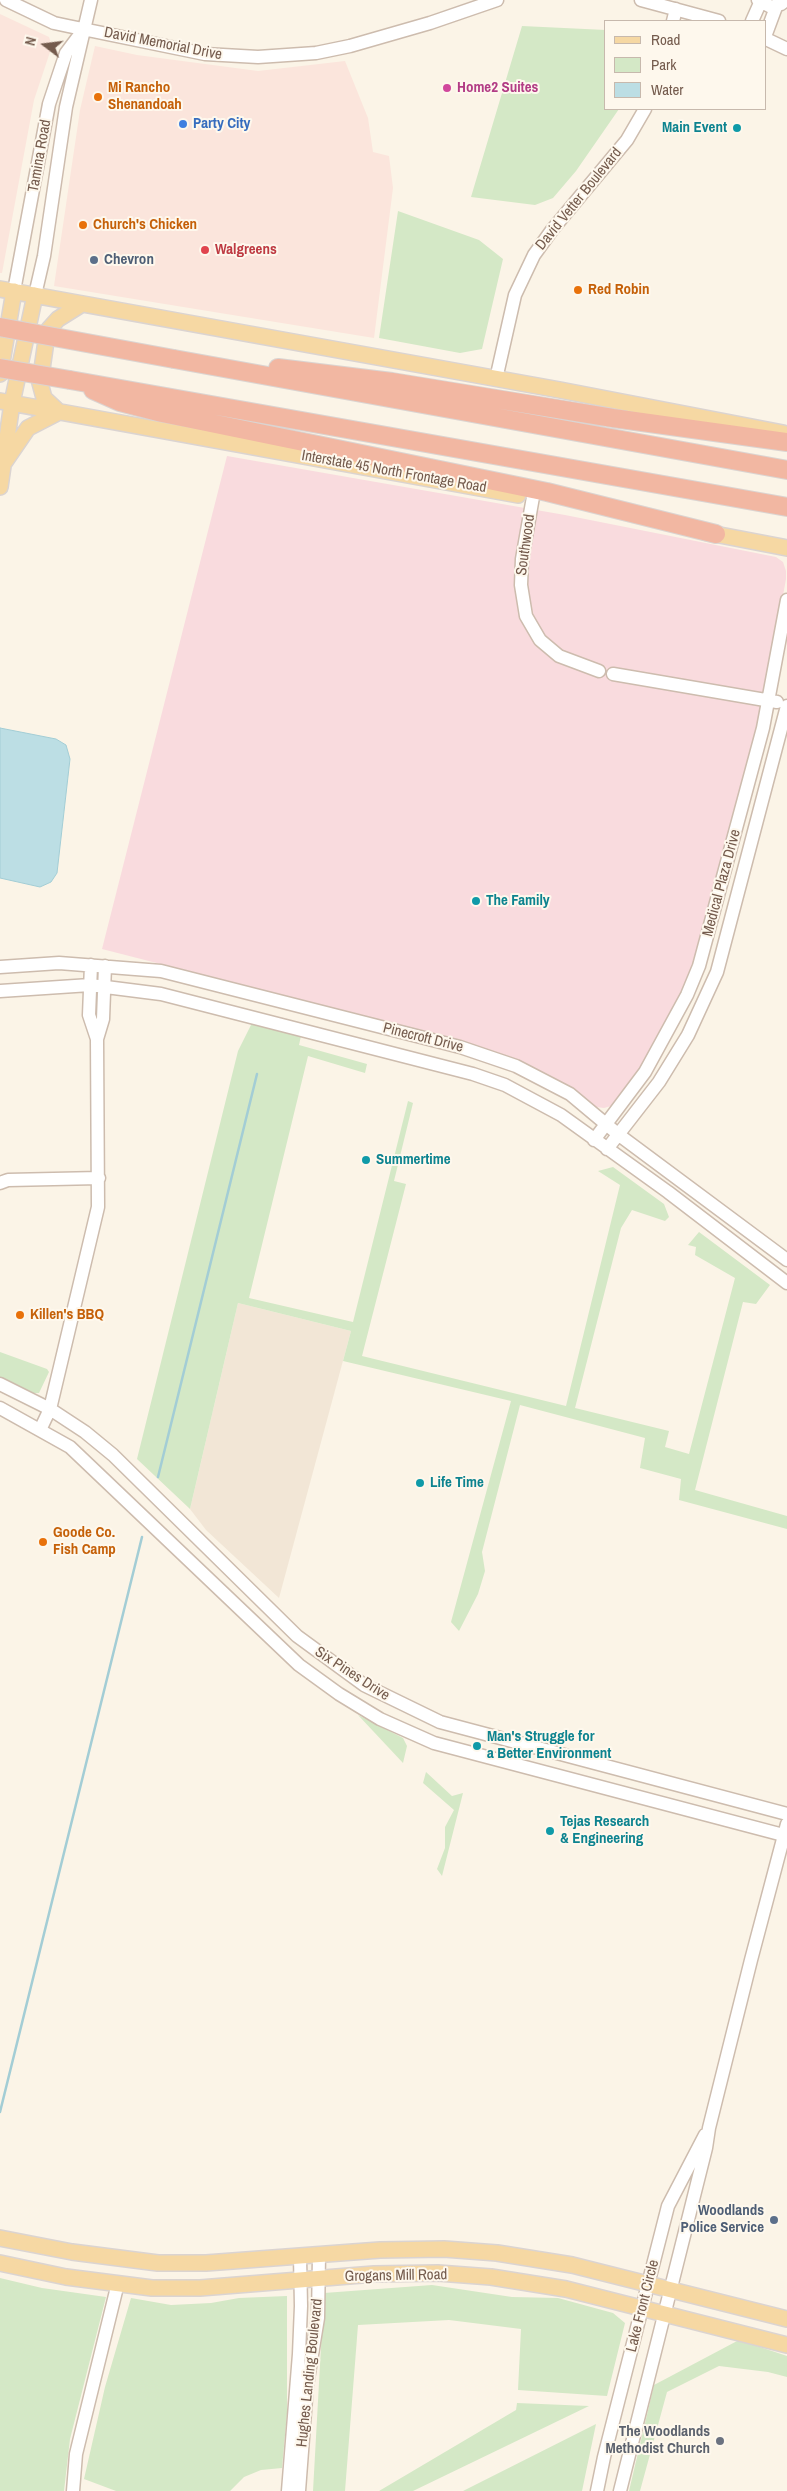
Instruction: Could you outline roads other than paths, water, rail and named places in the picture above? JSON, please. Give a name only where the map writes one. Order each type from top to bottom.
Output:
[{"type":"highway","points":[[0,328],[787,470]]},
{"type":"highway","points":[[0,368],[787,507]]},
{"type":"highway","points":[[227,369],[287,368],[401,383],[623,420],[787,442]]},
{"type":"highway","points":[[70,380],[120,402],[162,414],[548,492],[716,534]]},
{"type":"main road","points":[[0,374],[7,290],[787,434]]},
{"type":"main road","points":[[0,487],[4,464],[6,402],[35,295]]},
{"type":"main road","points":[[4,464],[28,428],[60,412],[44,398],[40,383],[46,341],[49,329],[58,319],[82,304]]},
{"type":"main road","name":"Interstate 45 North Frontage Road","points":[[6,402],[533,498],[787,548]]},
{"type":"main road","name":"Grogans Mill Road","points":[[0,2238],[72,2252],[158,2264],[206,2263],[380,2250],[444,2249],[511,2255],[572,2265],[787,2320]]},
{"type":"main road","points":[[507,2280],[511,2255]]},
{"type":"main road","name":"Grogans Mill Road","points":[[0,2263],[42,2273],[152,2288],[200,2288],[374,2274],[438,2273],[507,2280],[566,2290],[787,2345]]},
{"type":"street","name":"David Memorial Drive","points":[[6,0],[54,22],[205,54],[230,56],[287,56],[350,46],[430,24],[498,0]]},
{"type":"street","name":"Tamina Road","points":[[35,295],[44,256],[66,107],[91,0]]},
{"type":"street","points":[[642,0],[675,15],[712,20]]},
{"type":"street","points":[[752,20],[759,1],[771,7],[781,3]]},
{"type":"street","points":[[767,32],[781,3]]},
{"type":"street","name":"Tamina Road","points":[[7,290],[49,104],[66,53],[84,29]]},
{"type":"street","points":[[767,39],[787,49]]},
{"type":"street","name":"David Vetter Boulevard","points":[[496,379],[515,295],[534,255],[552,230],[627,140],[644,110]]},
{"type":"street","name":"Southwood","points":[[533,498],[522,559],[521,586],[526,616],[540,640],[559,656],[599,671]]},
{"type":"street","name":"Medical Plaza Drive","points":[[594,1140],[645,1072],[671,1026],[699,966],[769,701],[787,600]]},
{"type":"street","points":[[613,674],[787,705]]},
{"type":"street","name":"Medical Plaza Drive","points":[[607,1150],[659,1082],[688,1035],[718,972],[787,705]]},
{"type":"street","name":"Pinecroft Drive","points":[[0,967],[59,963],[91,964],[161,971],[477,1052],[516,1066],[570,1094],[619,1135],[787,1260]]},
{"type":"street","points":[[91,964],[89,1015],[97,1039]]},
{"type":"street","points":[[40,1430],[50,1409],[93,1235],[98,1207],[97,1039],[103,1019],[106,966]]},
{"type":"street","name":"Pinecroft Drive","points":[[0,991],[90,986],[161,994],[473,1074],[505,1085],[533,1098],[561,1115],[607,1150],[668,1192],[787,1283]]},
{"type":"street","points":[[3,1180],[99,1178]]},
{"type":"street","name":"Six Pines Drive","points":[[0,1384],[50,1409],[86,1432],[113,1455],[297,1636],[364,1685],[433,1719],[787,1814]]},
{"type":"street","name":"Six Pines Drive","points":[[0,1408],[70,1447],[284,1652],[320,1681],[356,1706],[434,1743],[786,1832]]},
{"type":"street","points":[[179,1550],[195,1536]]},
{"type":"street","points":[[284,1652],[297,1636]]},
{"type":"street","name":"Lake Front Circle","points":[[620,2491],[706,2148],[709,2128],[786,1832]]},
{"type":"street","name":"Lake Front Circle","points":[[597,2491],[604,2457],[671,2197],[709,2128]]},
{"type":"street","name":"Hughes Landing Boulevard","points":[[299,2491],[306,2385],[318,2318],[319,2255]]},
{"type":"street","name":"Hughes Landing Boulevard","points":[[288,2491],[299,2359],[300,2257]]},
{"type":"street","points":[[73,2491],[76,2454],[118,2283]]},
{"type":"water","points":[[0,728],[56,739],[66,745],[70,759],[57,873],[51,882],[40,887],[0,878]]},
{"type":"waterway","points":[[158,1477],[257,1074]]},
{"type":"waterway","points":[[0,2112],[142,1537]]},
{"type":"place","name":"Home2 Suites","points":[[447,88]]},
{"type":"place","name":"Mi Rancho Shenandoah","points":[[98,97]]},
{"type":"place","name":"Party City","points":[[183,124]]},
{"type":"place","name":"Main Event","points":[[737,128]]},
{"type":"place","name":"Church's Chicken","points":[[83,225]]},
{"type":"place","name":"Walgreens","points":[[205,250]]},
{"type":"place","name":"Chevron","points":[[94,260]]},
{"type":"place","name":"Red Robin","points":[[578,290]]},
{"type":"place","name":"The Family","points":[[476,901]]},
{"type":"place","name":"Summertime","points":[[366,1160]]},
{"type":"place","name":"Killen's BBQ","points":[[20,1315]]},
{"type":"place","name":"Life Time","points":[[420,1483]]},
{"type":"place","name":"Goode Co. Fish Camp","points":[[43,1542]]},
{"type":"place","name":"Man's Struggle for a Better Environment","points":[[477,1746]]},
{"type":"place","name":"Tejas Research & Engineering","points":[[550,1831]]},
{"type":"place","name":"Woodlands Police Service","points":[[774,2220]]},
{"type":"place","name":"The Woodlands Methodist Church","points":[[720,2441]]}]
